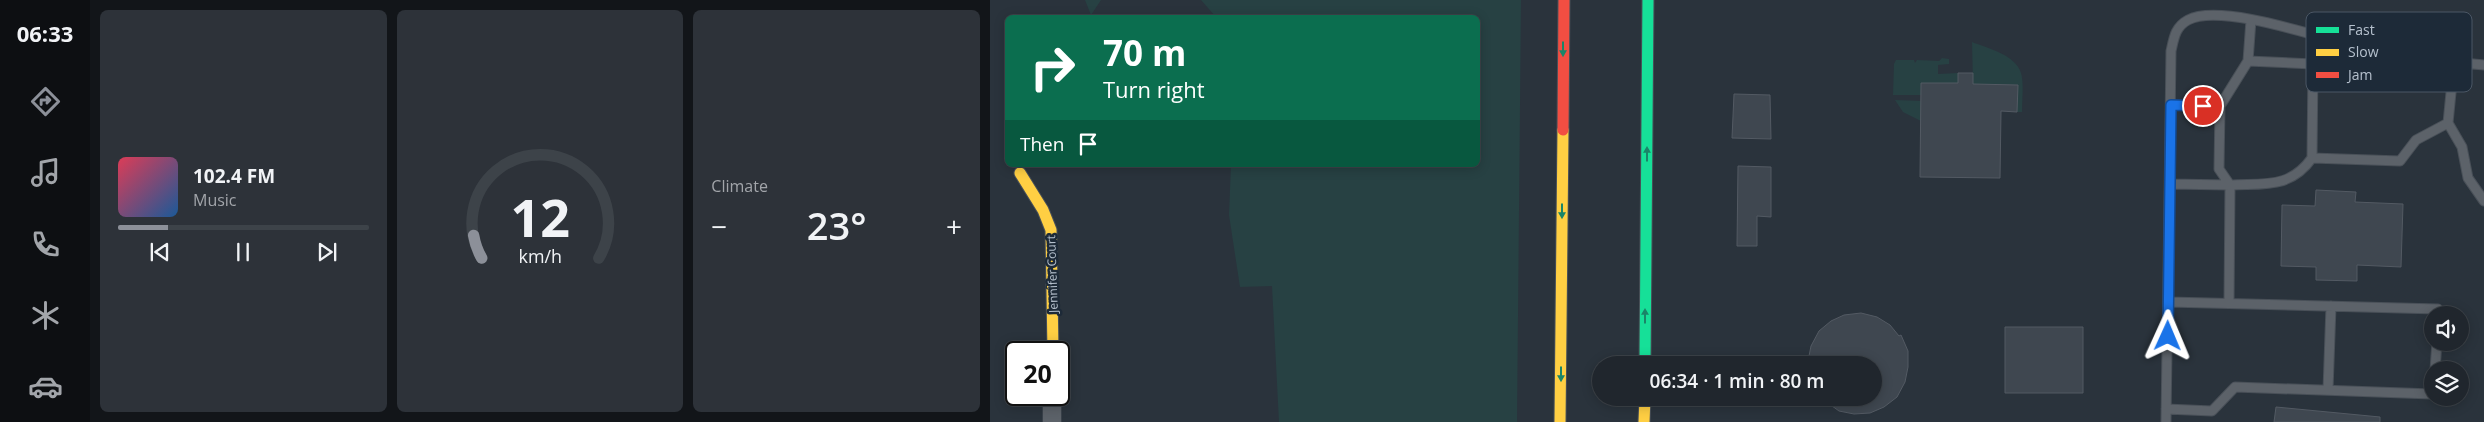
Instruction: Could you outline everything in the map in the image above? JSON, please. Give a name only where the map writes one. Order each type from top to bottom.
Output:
[{"type":"main road","points":[[1560,422],[1564,0]]},
{"type":"main road","points":[[1645,356],[1648,0]]},
{"type":"main road","name":"Jennifer Court","points":[[1020,173],[1044,210],[1051,230],[1053,248],[1053,341]]},
{"type":"main road","points":[[1644,422],[1645,406]]},
{"type":"street","points":[[1052,406],[1052,422]]},
{"type":"lane","points":[[2166,422],[2171,51],[2175,31],[2188,19],[2207,15],[2250,20],[2306,32]]},
{"type":"lane","points":[[2228,303],[2230,185],[2219,169],[2220,106],[2248,61],[2250,20]]},
{"type":"lane","points":[[2248,61],[2306,64]]},
{"type":"lane","points":[[2170,184],[2230,185],[2280,182],[2302,173],[2312,158],[2313,92]]},
{"type":"lane","points":[[2451,92],[2448,123],[2462,147],[2468,178],[2484,200]]},
{"type":"lane","points":[[2171,105],[2220,106]]},
{"type":"lane","points":[[2312,158],[2400,161],[2416,140],[2448,123]]},
{"type":"lane","points":[[2169,302],[2424,309]]},
{"type":"lane","points":[[2328,390],[2331,306]]},
{"type":"lane","points":[[2166,409],[2212,411],[2235,387],[2424,394]]},
{"type":"green space","points":[[1085,0],[1101,0],[1091,15]]},
{"type":"green space","points":[[1201,0],[1521,0],[1517,422],[1279,422],[1272,286],[1240,287],[1229,215],[1231,167],[1480,167],[1480,15],[1214,15]]},
{"type":"green space","points":[[1972,42],[2000,53],[2013,61],[2018,67],[2022,82],[2022,112],[2017,112],[2017,85],[1973,84]]},
{"type":"green space","points":[[1942,58],[1949,59],[1949,64],[1938,65],[1938,74],[1958,73],[1958,83],[1921,83],[1921,95],[1893,95],[1894,64],[1896,60],[1914,60],[1915,63],[1917,60],[1939,61]]},
{"type":"green space","points":[[1895,100],[1921,101],[1921,121],[1903,112]]},
{"type":"building","points":[[1958,73],[1973,73],[1973,84],[2018,85],[2017,112],[2001,111],[2000,178],[1920,177],[1921,83],[1958,83]]},
{"type":"building","points":[[1734,94],[1770,95],[1771,139],[1732,138]]},
{"type":"building","points":[[1738,166],[1771,167],[1771,217],[1757,216],[1757,246],[1737,246]]},
{"type":"building","points":[[2316,190],[2356,192],[2355,202],[2403,204],[2401,267],[2357,265],[2357,281],[2316,280],[2316,267],[2281,266],[2282,205],[2315,206]]},
{"type":"building","points":[[1861,313],[1877,317],[1890,325],[1899,336],[1901,335],[1908,351],[1908,367],[1905,382],[1897,397],[1884,407],[1870,413],[1854,414],[1839,411],[1832,406],[1882,406],[1882,356],[1809,356],[1811,346],[1819,331],[1831,321],[1844,315]]},
{"type":"building","points":[[2005,327],[2083,327],[2083,393],[2005,393]]},
{"type":"building","points":[[2276,407],[2380,417],[2380,422],[2274,422]]},
{"type":"traffic: fast","points":[[1645,356],[1648,0]]},
{"type":"traffic: slow","points":[[1560,422],[1563,130]]},
{"type":"traffic: slow","points":[[1020,173],[1043,210],[1051,230],[1053,341]]},
{"type":"traffic: slow","points":[[1644,422],[1645,406]]},
{"type":"traffic: jam","points":[[1563,130],[1564,0]]},
{"type":"route","points":[[2168,336],[2171,105],[2203,106]]}]
